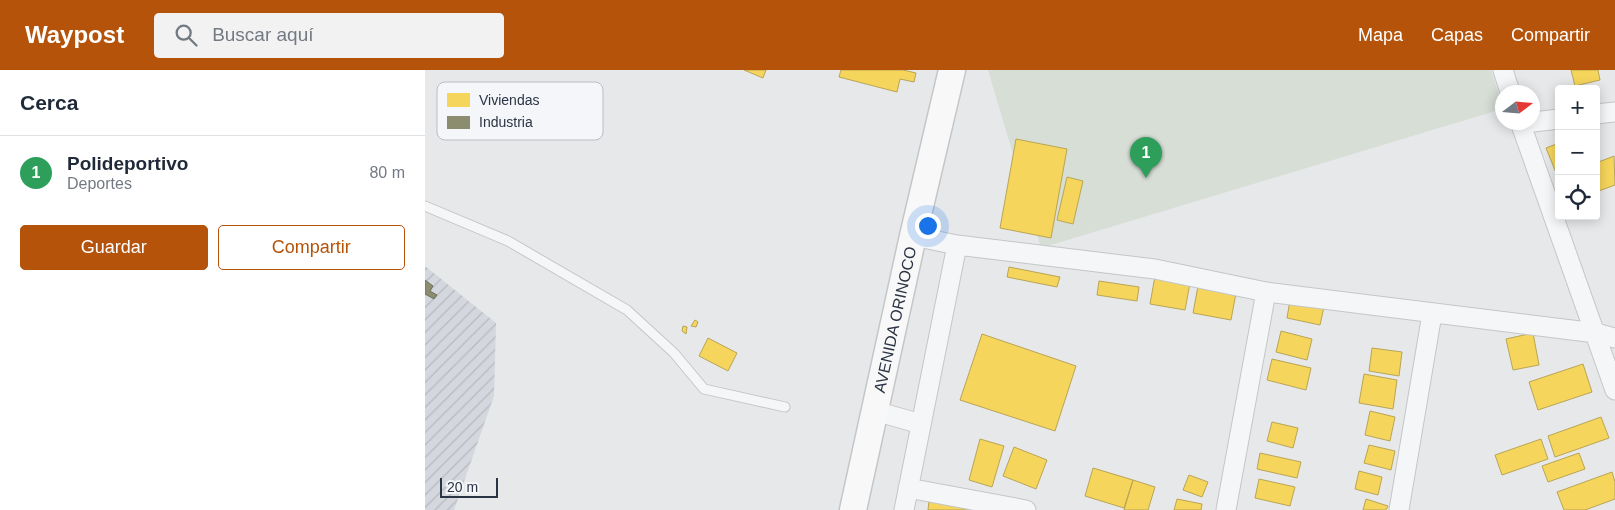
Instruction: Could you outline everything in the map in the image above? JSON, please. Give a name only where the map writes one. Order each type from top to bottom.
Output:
[{"type":"main road","name":"AVENIDA ORINOCO","points":[[853,510],[913,236],[952,70]]},
{"type":"street","points":[[1503,70],[1508,85]]},
{"type":"street","points":[[1600,114],[1615,112]]},
{"type":"street","points":[[1540,121],[1555,119]]},
{"type":"street","points":[[1528,130],[1615,390]]},
{"type":"street","points":[[913,236],[957,245],[1155,270],[1266,292],[1596,333],[1615,338]]},
{"type":"street","points":[[904,510],[957,245]]},
{"type":"street","points":[[1226,510],[1266,292]]},
{"type":"street","points":[[1399,510],[1432,314]]},
{"type":"street","points":[[875,411],[921,424]]},
{"type":"street","points":[[908,488],[1026,510]]},
{"type":"lane","points":[[425,206],[508,241],[627,310],[674,353],[704,389],[785,407]]},
{"type":"shaded area","points":[[988,70],[1491,70],[1496,85],[1495,111],[1041,248]]},
{"type":"shaded area","points":[[425,266],[496,323],[494,396],[454,510],[425,510]]},
{"type":"building: Viviendas","points":[[744,70],[766,70],[763,78]]},
{"type":"building: Viviendas","points":[[841,70],[903,70],[916,73],[914,82],[900,79],[897,92],[839,77]]},
{"type":"building: Viviendas","points":[[1571,70],[1598,70],[1600,80],[1575,85]]},
{"type":"building: Viviendas","points":[[1016,139],[1067,149],[1051,238],[1000,228]]},
{"type":"building: Viviendas","points":[[1555,145],[1555,170],[1546,148]]},
{"type":"building: Viviendas","points":[[1614,156],[1615,185],[1600,191],[1600,175],[1600,161]]},
{"type":"building: Viviendas","points":[[1067,177],[1083,181],[1073,224],[1057,220]]},
{"type":"building: Viviendas","points":[[1009,267],[1060,277],[1057,287],[1007,277]]},
{"type":"building: Viviendas","points":[[1155,276],[1190,283],[1185,310],[1150,304]]},
{"type":"building: Viviendas","points":[[1099,281],[1139,287],[1137,301],[1097,295]]},
{"type":"building: Viviendas","points":[[1198,286],[1236,293],[1231,320],[1193,313]]},
{"type":"building: Viviendas","points":[[1290,300],[1324,307],[1320,325],[1287,318]]},
{"type":"building: Viviendas","points":[[695,320],[698,322],[696,327],[691,326]]},
{"type":"building: Viviendas","points":[[683,326],[687,327],[686,334],[682,331]]},
{"type":"building: Viviendas","points":[[1281,331],[1312,339],[1307,360],[1276,352]]},
{"type":"building: Viviendas","points":[[1533,333],[1539,365],[1513,370],[1506,339]]},
{"type":"building: Viviendas","points":[[982,334],[1076,366],[1055,431],[960,400]]},
{"type":"building: Viviendas","points":[[708,338],[737,353],[728,371],[699,356]]},
{"type":"building: Viviendas","points":[[1372,348],[1402,352],[1399,376],[1369,371]]},
{"type":"building: Viviendas","points":[[1272,359],[1311,368],[1306,390],[1267,380]]},
{"type":"building: Viviendas","points":[[1583,364],[1592,392],[1538,410],[1529,382]]},
{"type":"building: Viviendas","points":[[1364,374],[1397,380],[1393,409],[1359,403]]},
{"type":"building: Viviendas","points":[[1370,411],[1395,417],[1390,441],[1365,435]]},
{"type":"building: Viviendas","points":[[1601,417],[1609,438],[1555,457],[1548,436]]},
{"type":"building: Viviendas","points":[[1272,422],[1298,428],[1293,448],[1267,441]]},
{"type":"building: Viviendas","points":[[980,439],[1004,446],[992,487],[969,480]]},
{"type":"building: Viviendas","points":[[1541,439],[1548,459],[1502,475],[1495,455]]},
{"type":"building: Viviendas","points":[[1369,445],[1395,451],[1391,470],[1364,463]]},
{"type":"building: Viviendas","points":[[1014,447],[1047,460],[1036,489],[1003,476]]},
{"type":"building: Viviendas","points":[[1260,453],[1301,462],[1297,478],[1257,469]]},
{"type":"building: Viviendas","points":[[1579,453],[1585,469],[1548,482],[1542,466]]},
{"type":"building: Viviendas","points":[[1093,468],[1133,480],[1124,508],[1085,496]]},
{"type":"building: Viviendas","points":[[1359,471],[1382,477],[1378,495],[1355,489]]},
{"type":"building: Viviendas","points":[[1612,472],[1615,482],[1615,499],[1585,510],[1564,510],[1557,492]]},
{"type":"building: Viviendas","points":[[1189,475],[1208,482],[1202,497],[1183,490]]},
{"type":"building: Viviendas","points":[[1259,479],[1295,487],[1290,506],[1255,498]]},
{"type":"building: Viviendas","points":[[1133,480],[1155,487],[1148,510],[1124,510]]},
{"type":"building: Viviendas","points":[[1177,499],[1202,504],[1201,510],[1174,510]]},
{"type":"building: Viviendas","points":[[1366,499],[1388,506],[1386,510],[1363,510]]},
{"type":"building: Viviendas","points":[[929,501],[973,510],[928,510]]},
{"type":"building: Industria","points":[[425,280],[433,286],[430,291],[437,295],[434,299],[425,294]]},
{"type":"place","name":"Polideportivo","points":[[1146,178]]}]
